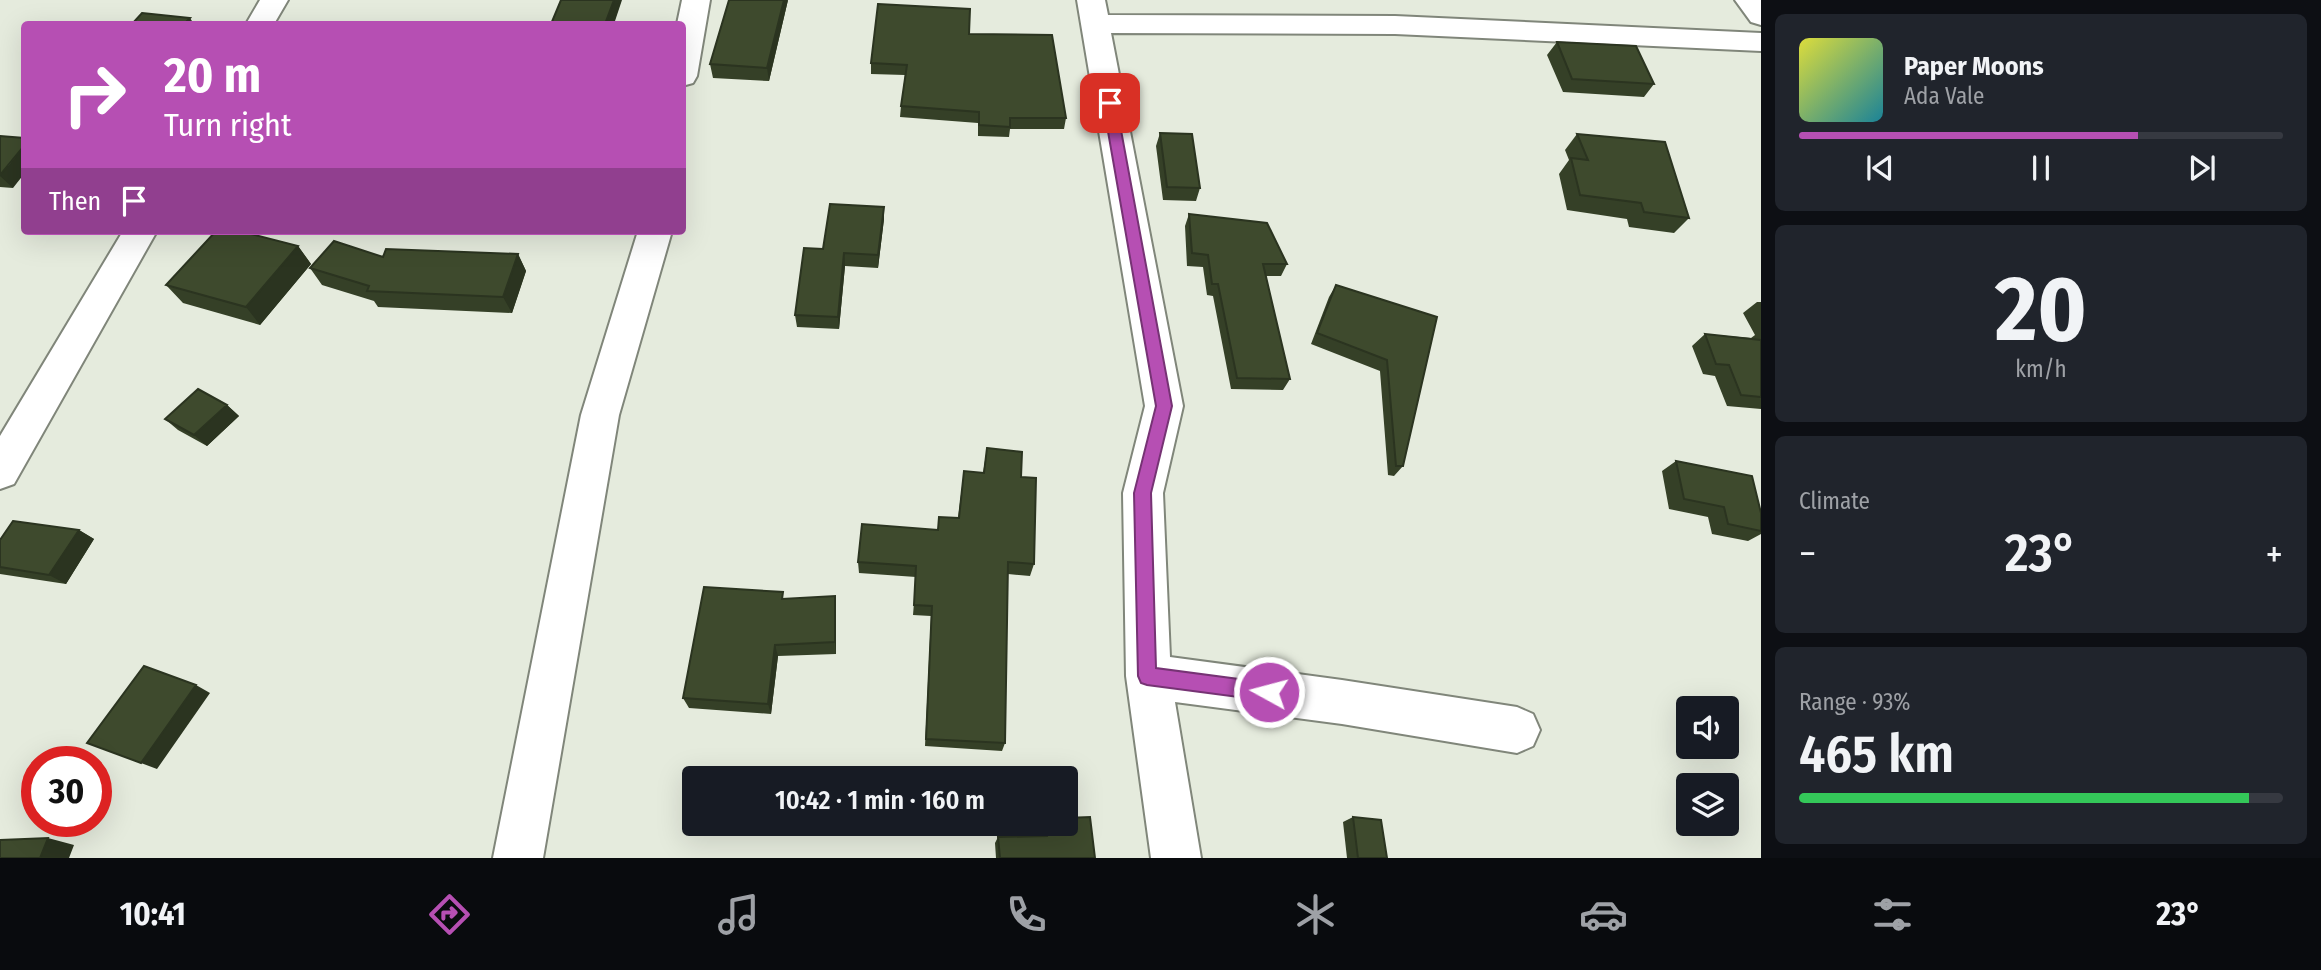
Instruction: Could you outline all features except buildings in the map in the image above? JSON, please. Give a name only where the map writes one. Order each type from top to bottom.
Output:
[{"type":"street","points":[[262,21],[274,0]]},
{"type":"street","points":[[686,54],[696,0]]},
{"type":"street","points":[[1749,0],[1761,16]]},
{"type":"street","points":[[1176,858],[1147,676],[1143,493],[1164,406],[1093,12],[1390,13],[1761,42]]},
{"type":"street","points":[[0,472],[138,235]]},
{"type":"street","points":[[518,858],[600,415],[654,235]]},
{"type":"street","points":[[1147,676],[1342,702],[1517,730]]},
{"type":"route","points":[[1110,103],[1164,406],[1143,493],[1147,676],[1269,692]]}]
